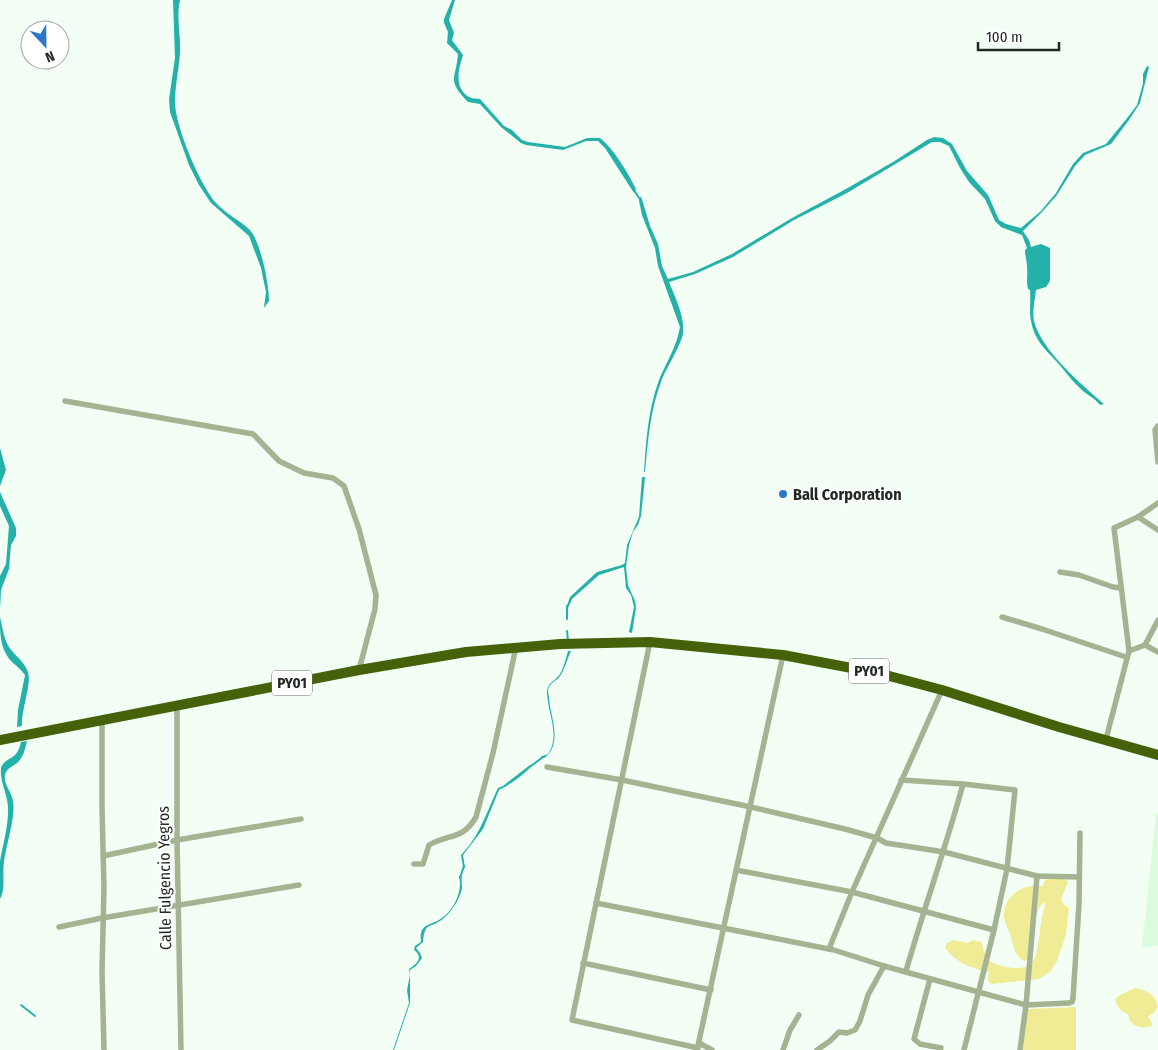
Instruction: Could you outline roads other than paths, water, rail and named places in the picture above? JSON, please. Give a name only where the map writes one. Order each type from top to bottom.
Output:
[{"type":"highway","name":"PY01","points":[[0,740],[359,670],[466,652],[560,644],[650,642],[783,655],[878,673],[942,690],[1059,727],[1158,755]]},
{"type":"street","points":[[65,401],[253,434],[279,461],[304,473],[334,478],[344,486],[359,529],[376,595],[375,609],[359,670]]},
{"type":"street","points":[[1158,426],[1155,430],[1158,462]]},
{"type":"street","points":[[1106,739],[1127,654],[1114,528],[1138,517],[1158,503]]},
{"type":"street","points":[[1138,517],[1158,530]]},
{"type":"street","points":[[1060,572],[1121,588]]},
{"type":"street","points":[[1002,617],[1127,654],[1144,646],[1158,620]]},
{"type":"street","points":[[650,642],[572,1020],[712,1050]]},
{"type":"street","points":[[1144,646],[1158,652]]},
{"type":"street","points":[[414,864],[423,864],[429,845],[463,833],[476,818],[493,753],[516,647]]},
{"type":"street","points":[[698,1047],[783,655]]},
{"type":"street","points":[[829,949],[852,892],[942,690]]},
{"type":"street","name":"Calle Fulgencio Yegros","points":[[177,705],[177,840],[181,1050]]},
{"type":"street","points":[[102,720],[104,1050]]},
{"type":"street","points":[[547,767],[622,780],[751,807],[845,829],[893,844],[944,852],[1037,876],[1079,877]]},
{"type":"street","points":[[901,780],[1015,790],[1007,868],[994,930],[964,1050]]},
{"type":"street","points":[[906,971],[923,912],[944,852],[963,784]]},
{"type":"street","points":[[103,856],[177,840],[301,819]]},
{"type":"street","points":[[596,903],[829,949],[1026,1005],[1070,1004],[1072,1002],[1080,833]]},
{"type":"street","points":[[736,870],[852,892],[994,930]]},
{"type":"street","points":[[1020,1050],[1026,1005],[1037,876]]},
{"type":"street","points":[[60,927],[102,918],[299,885]]},
{"type":"street","points":[[583,963],[711,990]]},
{"type":"street","points":[[817,1050],[839,1032],[847,1033],[855,1030],[868,996],[884,966]]},
{"type":"street","points":[[930,979],[914,1039],[920,1047],[941,1048]]},
{"type":"street","points":[[784,1050],[790,1030],[799,1015]]},
{"type":"water","points":[[173,0],[180,0],[178,13],[180,53],[175,102],[179,125],[196,169],[210,194],[220,207],[249,229],[257,243],[264,264],[269,294],[269,301],[264,308],[266,292],[261,268],[249,236],[211,203],[199,185],[189,165],[170,112],[169,99],[175,58]]},
{"type":"water","points":[[452,0],[455,0],[449,20],[454,33],[452,40],[463,55],[458,77],[464,93],[470,98],[480,99],[504,126],[512,130],[522,140],[528,142],[565,147],[587,138],[600,138],[610,148],[625,169],[636,189],[634,193],[605,148],[598,141],[586,141],[563,150],[526,145],[501,127],[480,104],[468,102],[455,84],[454,75],[458,54],[447,43],[448,32],[444,19]]},
{"type":"water","points":[[1147,66],[1149,67],[1140,103],[1111,144],[1085,155],[1075,166],[1057,195],[1023,231],[1031,247],[1041,244],[1050,248],[1050,281],[1046,287],[1036,290],[1033,310],[1033,317],[1038,332],[1053,355],[1063,366],[1104,404],[1100,405],[1076,384],[1043,347],[1034,333],[1030,317],[1030,290],[1027,284],[1025,250],[1027,248],[1022,235],[1001,227],[995,221],[985,199],[969,182],[949,146],[940,142],[932,142],[847,193],[794,220],[733,257],[695,274],[669,282],[681,314],[683,333],[680,344],[657,393],[650,426],[644,472],[652,403],[659,380],[674,348],[680,327],[658,266],[655,248],[642,215],[639,201],[641,196],[650,226],[658,244],[662,266],[668,279],[693,272],[732,254],[934,137],[943,138],[952,144],[967,171],[988,195],[999,220],[1021,228],[1041,211],[1056,193],[1073,164],[1083,153],[1106,144],[1128,117],[1137,105],[1143,84],[1143,74]]},
{"type":"water","points":[[0,448],[6,470],[0,486]]},
{"type":"water","points":[[642,477],[645,477],[641,516],[629,545],[626,567],[628,585],[636,608],[632,633],[629,632],[634,607],[631,595],[626,588],[624,567],[599,575],[572,599],[568,608],[566,608],[570,597],[597,572],[625,563],[627,545],[639,517]]},
{"type":"water","points":[[0,492],[16,528],[16,536],[11,545],[9,569],[1,590],[0,610],[0,576],[6,564],[9,526],[0,506]]},
{"type":"water","points":[[0,617],[7,644],[24,665],[29,677],[22,726],[17,727],[18,710],[25,675],[5,653],[1,636]]},
{"type":"water","points":[[568,651],[571,651],[562,673],[548,689],[554,739],[553,746],[550,753],[544,758],[540,757],[548,754],[552,747],[553,739],[547,689],[550,684],[560,674]]},
{"type":"water","points":[[27,741],[22,757],[5,775],[5,782],[14,807],[4,862],[3,890],[0,899],[0,861],[8,814],[1,768],[5,762],[17,753],[21,742]]},
{"type":"water","points":[[530,765],[532,766],[521,776],[499,790],[483,829],[463,855],[465,868],[463,867],[461,855],[478,832],[498,788]]},
{"type":"water","points":[[459,876],[462,876],[462,888],[458,900],[453,908],[444,918],[429,926],[425,931],[423,942],[416,948],[422,958],[416,966],[410,970],[410,975],[409,969],[417,963],[419,958],[419,955],[414,950],[415,946],[421,942],[422,930],[444,916],[453,907],[460,888]]},
{"type":"water","points":[[410,975],[410,1003],[393,1050],[409,1003],[407,990]]},
{"type":"waterway","points":[[634,190],[641,201]]},
{"type":"waterway","points":[[567,606],[567,619]]},
{"type":"waterway","points":[[567,631],[568,641]]},
{"type":"waterway","points":[[531,766],[543,757]]},
{"type":"waterway","points":[[460,878],[464,866]]},
{"type":"waterway","points":[[21,1005],[35,1016]]},
{"type":"place","name":"Ball Corporation","points":[[783,494]]}]
